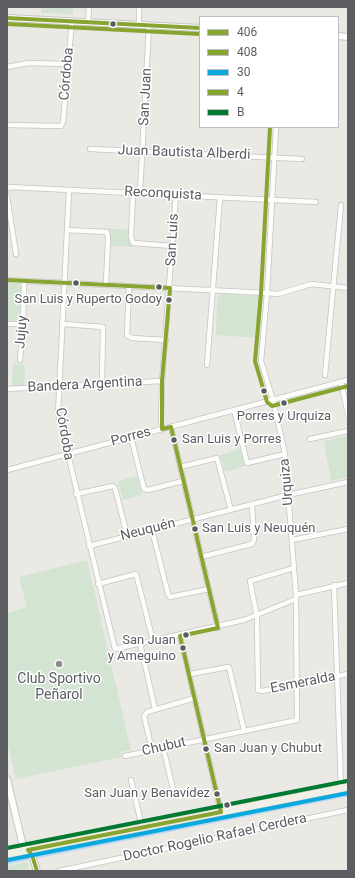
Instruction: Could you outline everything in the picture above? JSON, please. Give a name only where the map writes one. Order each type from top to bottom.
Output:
[{"type":"main road","points":[[7,854],[31,855],[142,828],[345,787]]},
{"type":"street","points":[[88,22],[89,7]]},
{"type":"street","points":[[139,7],[139,24]]},
{"type":"street","points":[[7,18],[199,28]]},
{"type":"street","name":"Córdoba","points":[[7,125],[61,126],[63,122],[72,21]]},
{"type":"street","name":"San Juan","points":[[140,193],[150,25]]},
{"type":"street","points":[[7,67],[29,63],[67,64]]},
{"type":"street","name":"Urquiza","points":[[276,128],[267,293],[261,361],[273,400],[285,454],[296,597],[297,720]]},
{"type":"street","name":"Juan Bautista Alberdi","points":[[90,149],[302,159]]},
{"type":"street","name":"Reconquista","points":[[8,188],[176,194],[316,202]]},
{"type":"street","name":"Córdoba","points":[[69,190],[58,413],[114,649],[140,643]]},
{"type":"street","points":[[133,193],[131,237],[133,243],[173,246]]},
{"type":"street","name":"San Luis","points":[[162,429],[162,381],[176,194]]},
{"type":"street","points":[[7,196],[9,224],[16,254]]},
{"type":"street","points":[[208,365],[220,197]]},
{"type":"street","points":[[325,375],[340,205]]},
{"type":"street","points":[[67,230],[107,232],[106,284]]},
{"type":"street","points":[[7,280],[278,294],[311,284],[348,288]]},
{"type":"street","name":"Jujuy","points":[[20,360],[24,280]]},
{"type":"street","points":[[129,286],[127,334],[132,338],[166,340]]},
{"type":"street","points":[[7,324],[23,324]]},
{"type":"street","points":[[63,324],[103,327],[102,384]]},
{"type":"street","name":"Porres","points":[[7,470],[348,380]]},
{"type":"street","name":"Bandera Argentina","points":[[7,389],[162,381]]},
{"type":"street","points":[[341,382],[348,416]]},
{"type":"street","points":[[234,410],[247,463],[285,454]]},
{"type":"street","points":[[171,427],[218,628]]},
{"type":"street","points":[[310,439],[348,431]]},
{"type":"street","points":[[131,437],[144,489],[148,490],[183,481]]},
{"type":"street","points":[[180,467],[217,458],[231,510]]},
{"type":"street","name":"Neuquén","points":[[89,546],[127,535],[193,520],[288,495],[348,482]]},
{"type":"street","points":[[76,494],[113,486],[115,488],[127,535]]},
{"type":"street","points":[[202,557],[252,544],[254,540],[252,505]]},
{"type":"street","points":[[292,540],[348,529]]},
{"type":"street","points":[[152,530],[170,597],[209,589]]},
{"type":"street","points":[[256,615],[250,581],[294,568]]},
{"type":"street","points":[[98,584],[136,574],[153,641]]},
{"type":"street","points":[[155,709],[140,643],[218,628],[256,615],[296,597],[348,583]]},
{"type":"street","points":[[334,586],[337,676],[345,787]]},
{"type":"street","name":"Esmeralda","points":[[256,615],[258,690],[348,674]]},
{"type":"street","points":[[180,636],[205,738],[221,812]]},
{"type":"street","points":[[190,674],[229,667],[244,730]]},
{"type":"street","points":[[152,750],[144,716],[147,712],[195,698]]},
{"type":"street","name":"Chubut","points":[[125,756],[205,738],[297,720]]},
{"type":"street","points":[[163,748],[174,789]]},
{"type":"street","points":[[131,780],[142,828]]},
{"type":"street","points":[[7,781],[22,842],[31,855],[37,871]]},
{"type":"street","name":"Doctor Rogelio Rafael Cerdera","points":[[59,871],[348,810]]},
{"type":"green space","points":[[41,7],[84,7],[84,9],[73,8],[73,14],[41,13]]},
{"type":"green space","points":[[104,228],[129,230],[130,242],[135,247],[111,246],[110,235]]},
{"type":"green space","points":[[7,283],[18,284],[21,287],[20,317],[16,322],[7,321]]},
{"type":"green space","points":[[222,294],[259,296],[262,301],[259,338],[216,335],[217,298]]},
{"type":"green space","points":[[13,364],[25,365],[24,386],[12,386]]},
{"type":"green space","points":[[346,436],[348,437],[348,477],[331,481],[324,441]]},
{"type":"green space","points":[[240,449],[245,466],[225,472],[220,455]]},
{"type":"green space","points":[[137,476],[142,495],[123,500],[118,481]]},
{"type":"green space","name":"Club Sportivo Peñarol","points":[[87,560],[131,750],[121,752],[122,757],[16,779],[7,741],[7,613],[27,607],[19,577]]},
{"type":"green space","points":[[28,862],[29,868],[27,871],[7,871],[7,866]]},
{"type":"waterway","points":[[7,862],[348,794]]},
{"type":"transit line","name":"408","points":[[7,18],[199,28]]},
{"type":"transit line","name":"4","points":[[7,24],[199,34]]},
{"type":"transit line","name":"4","points":[[270,128],[261,293],[255,361],[267,402],[272,406],[348,386]]},
{"type":"transit line","name":"406","points":[[7,280],[170,288],[162,381],[162,429],[171,427],[218,628],[180,636],[221,812],[28,850],[32,855],[37,871]]},
{"type":"transit line","name":"B","points":[[7,848],[347,781]]},
{"type":"transit line","name":"30","points":[[8,860],[348,793]]},
{"type":"place","name":"San Luis y Ruperto Godoy","points":[[169,300]]},
{"type":"place","name":"Porres y Urquiza","points":[[284,403]]},
{"type":"place","name":"San Luis y Porres","points":[[174,440]]},
{"type":"place","name":"San Luis y Neuquén","points":[[195,529]]},
{"type":"place","name":"San Juan y Ameguino","points":[[183,648]]},
{"type":"place","name":"Club Sportivo Peñarol","points":[[59,664]]},
{"type":"place","name":"San Juan y Chubut","points":[[206,749]]},
{"type":"place","name":"San Juan y Benavídez","points":[[217,794]]}]
